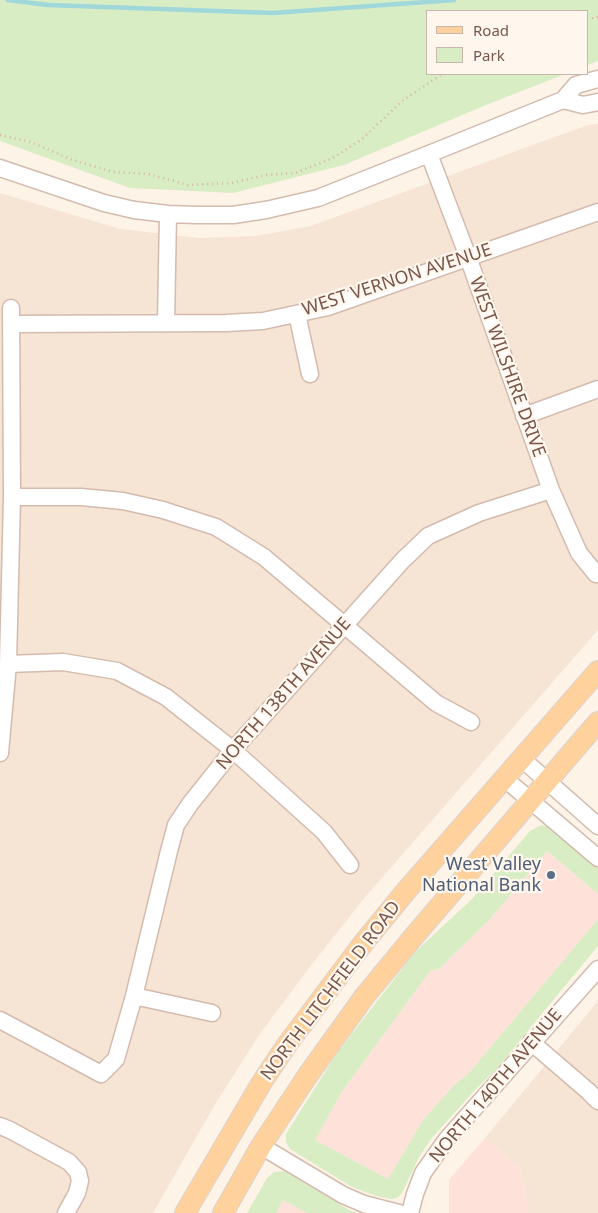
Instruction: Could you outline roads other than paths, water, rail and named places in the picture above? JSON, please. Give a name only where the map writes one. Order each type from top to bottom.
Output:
[{"type":"main road","name":"NORTH LITCHFIELD ROAD","points":[[185,1213],[262,1082],[385,916],[598,672]]},
{"type":"main road","name":"NORTH LITCHFIELD ROAD","points":[[223,1213],[261,1146],[308,1075],[368,992],[598,722]]},
{"type":"street","points":[[0,168],[104,203],[134,210],[168,214],[233,215],[266,210],[318,198],[564,100],[576,85],[598,79]]},
{"type":"street","points":[[564,100],[583,105],[598,102]]},
{"type":"street","name":"WEST WILSHIRE DRIVE","points":[[429,154],[468,257],[551,490],[580,553],[596,574]]},
{"type":"street","name":"WEST VERNON AVENUE","points":[[12,497],[11,316],[166,323],[263,321],[328,307],[598,212]]},
{"type":"street","points":[[166,323],[168,214]]},
{"type":"street","points":[[298,314],[310,374]]},
{"type":"street","points":[[524,416],[598,389]]},
{"type":"street","name":"NORTH 138TH AVENUE","points":[[0,1020],[100,1074],[116,1059],[134,996],[176,825],[190,804],[233,750],[402,561],[428,536],[479,513],[551,490]]},
{"type":"street","points":[[0,753],[8,664],[12,497],[81,497],[123,500],[163,510],[216,527],[264,557],[436,703],[471,722]]},
{"type":"street","points":[[8,664],[64,662],[117,671],[166,697],[233,750],[324,832],[350,865]]},
{"type":"street","points":[[522,758],[598,826]]},
{"type":"street","points":[[504,778],[598,858]]},
{"type":"street","name":"NORTH 140TH AVENUE","points":[[410,1213],[423,1173],[447,1139],[531,1042],[598,969]]},
{"type":"street","points":[[134,996],[212,1013]]},
{"type":"street","points":[[531,1042],[588,1091],[598,1102]]},
{"type":"street","points":[[0,1126],[69,1162],[78,1172],[80,1181],[77,1193],[66,1213]]},
{"type":"street","points":[[261,1146],[343,1195],[364,1204],[399,1213]]},
{"type":"waterway","points":[[8,0],[48,5],[273,13],[454,0]]},
{"type":"place","name":"West Valley National Bank","points":[[551,875]]}]
